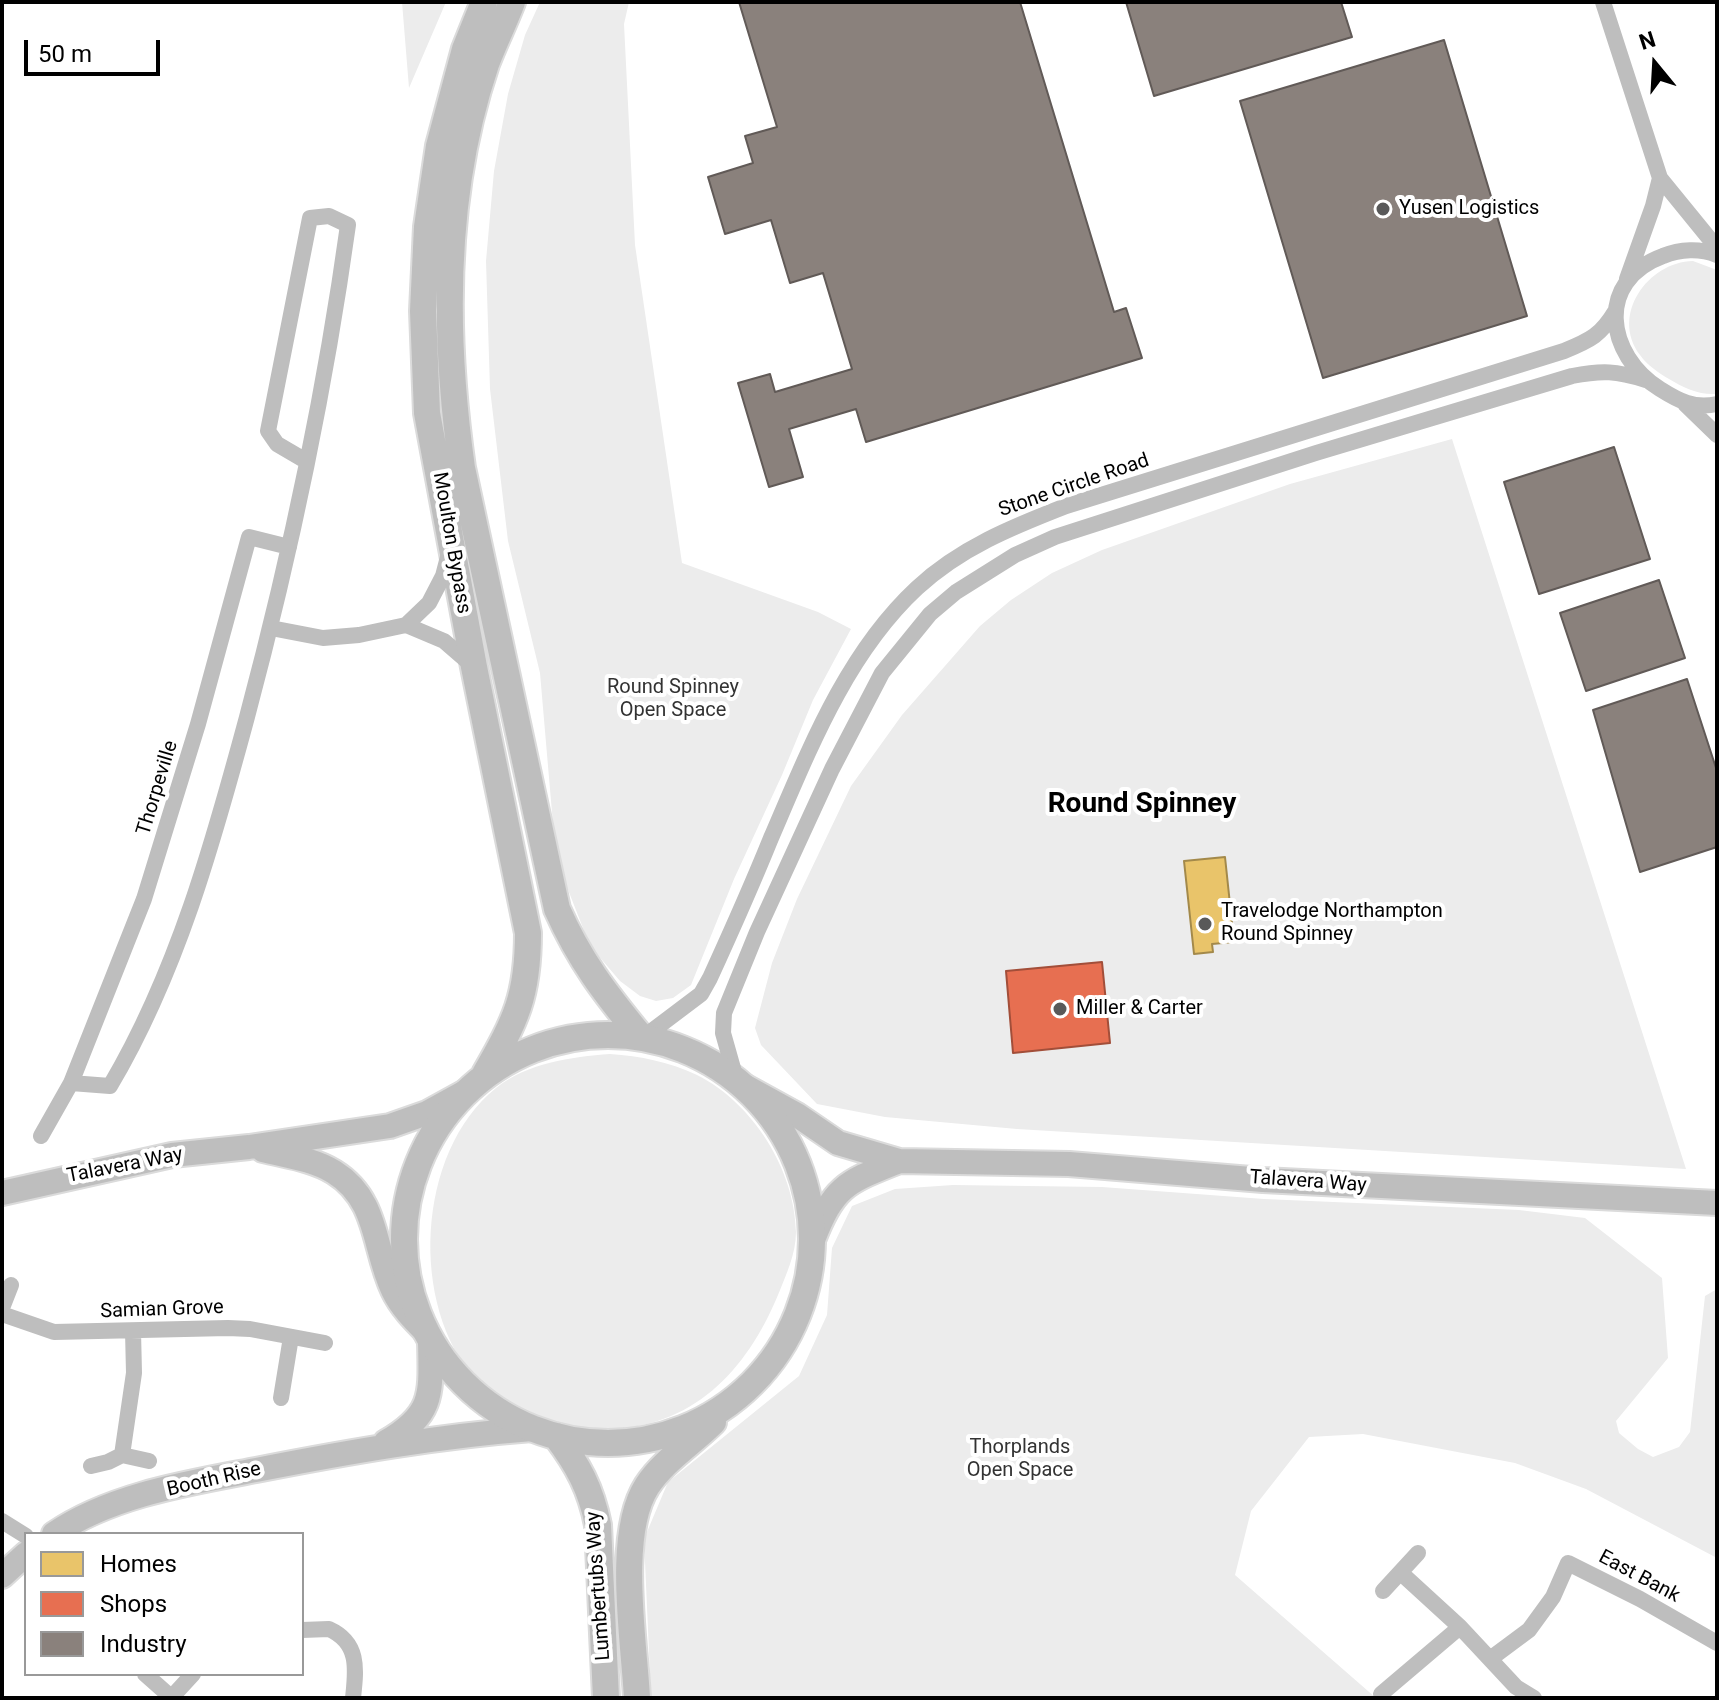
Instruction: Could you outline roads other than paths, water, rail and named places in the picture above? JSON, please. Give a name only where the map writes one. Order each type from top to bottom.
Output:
[{"type":"highway","name":"Moulton Bypass","points":[[475,1084],[521,1004],[528,969],[528,933],[427,413],[423,311],[427,227],[439,146],[465,49],[484,2]]},
{"type":"highway","name":"Moulton Bypass","points":[[512,2],[486,64],[466,140],[456,199],[450,266],[449,357],[453,400],[462,468],[557,909],[574,948],[606,995],[642,1037]]},
{"type":"highway","points":[[608,1034],[642,1037],[693,1052],[741,1083],[766,1108],[796,1156],[806,1183],[812,1211],[813,1240],[808,1284],[793,1327],[770,1365],[738,1397],[706,1418],[670,1433],[633,1442],[594,1443],[544,1432],[502,1413],[474,1393],[450,1369],[428,1337],[414,1303],[406,1271],[403,1238],[406,1205],[414,1173],[427,1143],[445,1115],[475,1084],[512,1059],[542,1045],[608,1034]]},
{"type":"highway","name":"Lumbertubs Way","points":[[637,1698],[630,1543],[634,1511],[647,1484],[738,1397]]},
{"type":"highway","name":"Lumbertubs Way","points":[[544,1432],[582,1472],[594,1504],[598,1525],[606,1698]]},
{"type":"main road","name":"Talavera Way","points":[[741,1083],[838,1143],[899,1161],[1069,1164],[1263,1180],[1717,1203]]},
{"type":"main road","name":"Talavera Way","points":[[2,1193],[172,1155],[390,1126],[427,1113],[475,1084]]},
{"type":"main road","name":"Talavera Way","points":[[249,1147],[309,1161],[335,1173],[355,1190],[371,1216],[392,1288],[406,1312],[428,1337]]},
{"type":"main road","name":"Talavera Way","points":[[813,1240],[825,1208],[837,1193],[864,1175],[899,1161]]},
{"type":"main road","name":"Booth Rise","points":[[380,1445],[408,1429],[419,1418],[431,1381],[428,1337]]},
{"type":"main road","name":"Booth Rise","points":[[58,1532],[97,1511],[152,1493],[380,1445],[471,1433],[544,1432]]},
{"type":"main road","points":[[2,1576],[24,1556]]},
{"type":"street","points":[[1603,2],[1660,178],[1717,248]]},
{"type":"street","name":"Stone Circle Road","points":[[642,1037],[701,994],[841,687],[886,620],[918,587],[960,555],[1006,529],[1066,506],[1590,341],[1605,328],[1616,310],[1660,178]]},
{"type":"street","points":[[71,1083],[110,1086],[130,1053],[171,962],[216,828],[271,628],[316,421],[348,225],[329,216],[310,218],[268,431],[277,444],[306,461]]},
{"type":"street","points":[[1625,284],[1651,260],[1671,253],[1702,251],[1717,255]]},
{"type":"street","name":"Stone Circle Road","points":[[1616,310],[1620,343],[1629,361],[1646,380]]},
{"type":"street","name":"Stone Circle Road","points":[[741,1083],[723,1033],[724,1013],[757,932],[832,769],[882,673],[930,614],[956,592],[1015,555],[1055,537],[1345,444],[1572,376],[1602,370],[1618,371],[1646,380],[1685,404],[1717,435]]},
{"type":"street","points":[[1685,404],[1717,404]]},
{"type":"street","name":"Thorpeville","points":[[41,1136],[71,1083],[144,899],[198,724],[249,537],[289,547]]},
{"type":"street","points":[[271,628],[323,638],[359,635],[406,625],[429,603],[443,576],[451,546]]},
{"type":"street","points":[[406,625],[444,641],[474,667]]},
{"type":"street","points":[[2,1308],[11,1285]]},
{"type":"street","name":"Samian Grove","points":[[2,1314],[54,1332],[228,1328],[325,1343]]},
{"type":"street","points":[[122,1455],[134,1373],[133,1331]]},
{"type":"street","points":[[281,1398],[291,1337]]},
{"type":"street","points":[[91,1466],[122,1455],[149,1461]]},
{"type":"street","points":[[2,1521],[24,1535]]},
{"type":"street","points":[[1383,1591],[1418,1553]]},
{"type":"street","name":"East Bank","points":[[1490,1659],[1529,1630],[1553,1597],[1568,1563],[1717,1643]]},
{"type":"street","points":[[1401,1573],[1460,1627],[1516,1687],[1534,1698]]},
{"type":"street","points":[[1381,1694],[1460,1627]]},
{"type":"street","points":[[304,1630],[329,1629],[349,1645],[356,1661],[353,1698]]},
{"type":"street","points":[[147,1676],[172,1698],[191,1676]]},
{"type":"place","name":"Yusen Logistics","points":[[1383,209]]},
{"type":"place","name":"Travelodge Northampton Round Spinney","points":[[1205,924]]},
{"type":"place","name":"Miller & Carter","points":[[1060,1009]]},
{"type":"district","name":"Round Spinney","points":[[1142,805]]},
{"type":"park label","name":"Round Spinney Open Space","points":[[673,700]]},
{"type":"park label","name":"Thorplands Open Space","points":[[1020,1460]]}]
